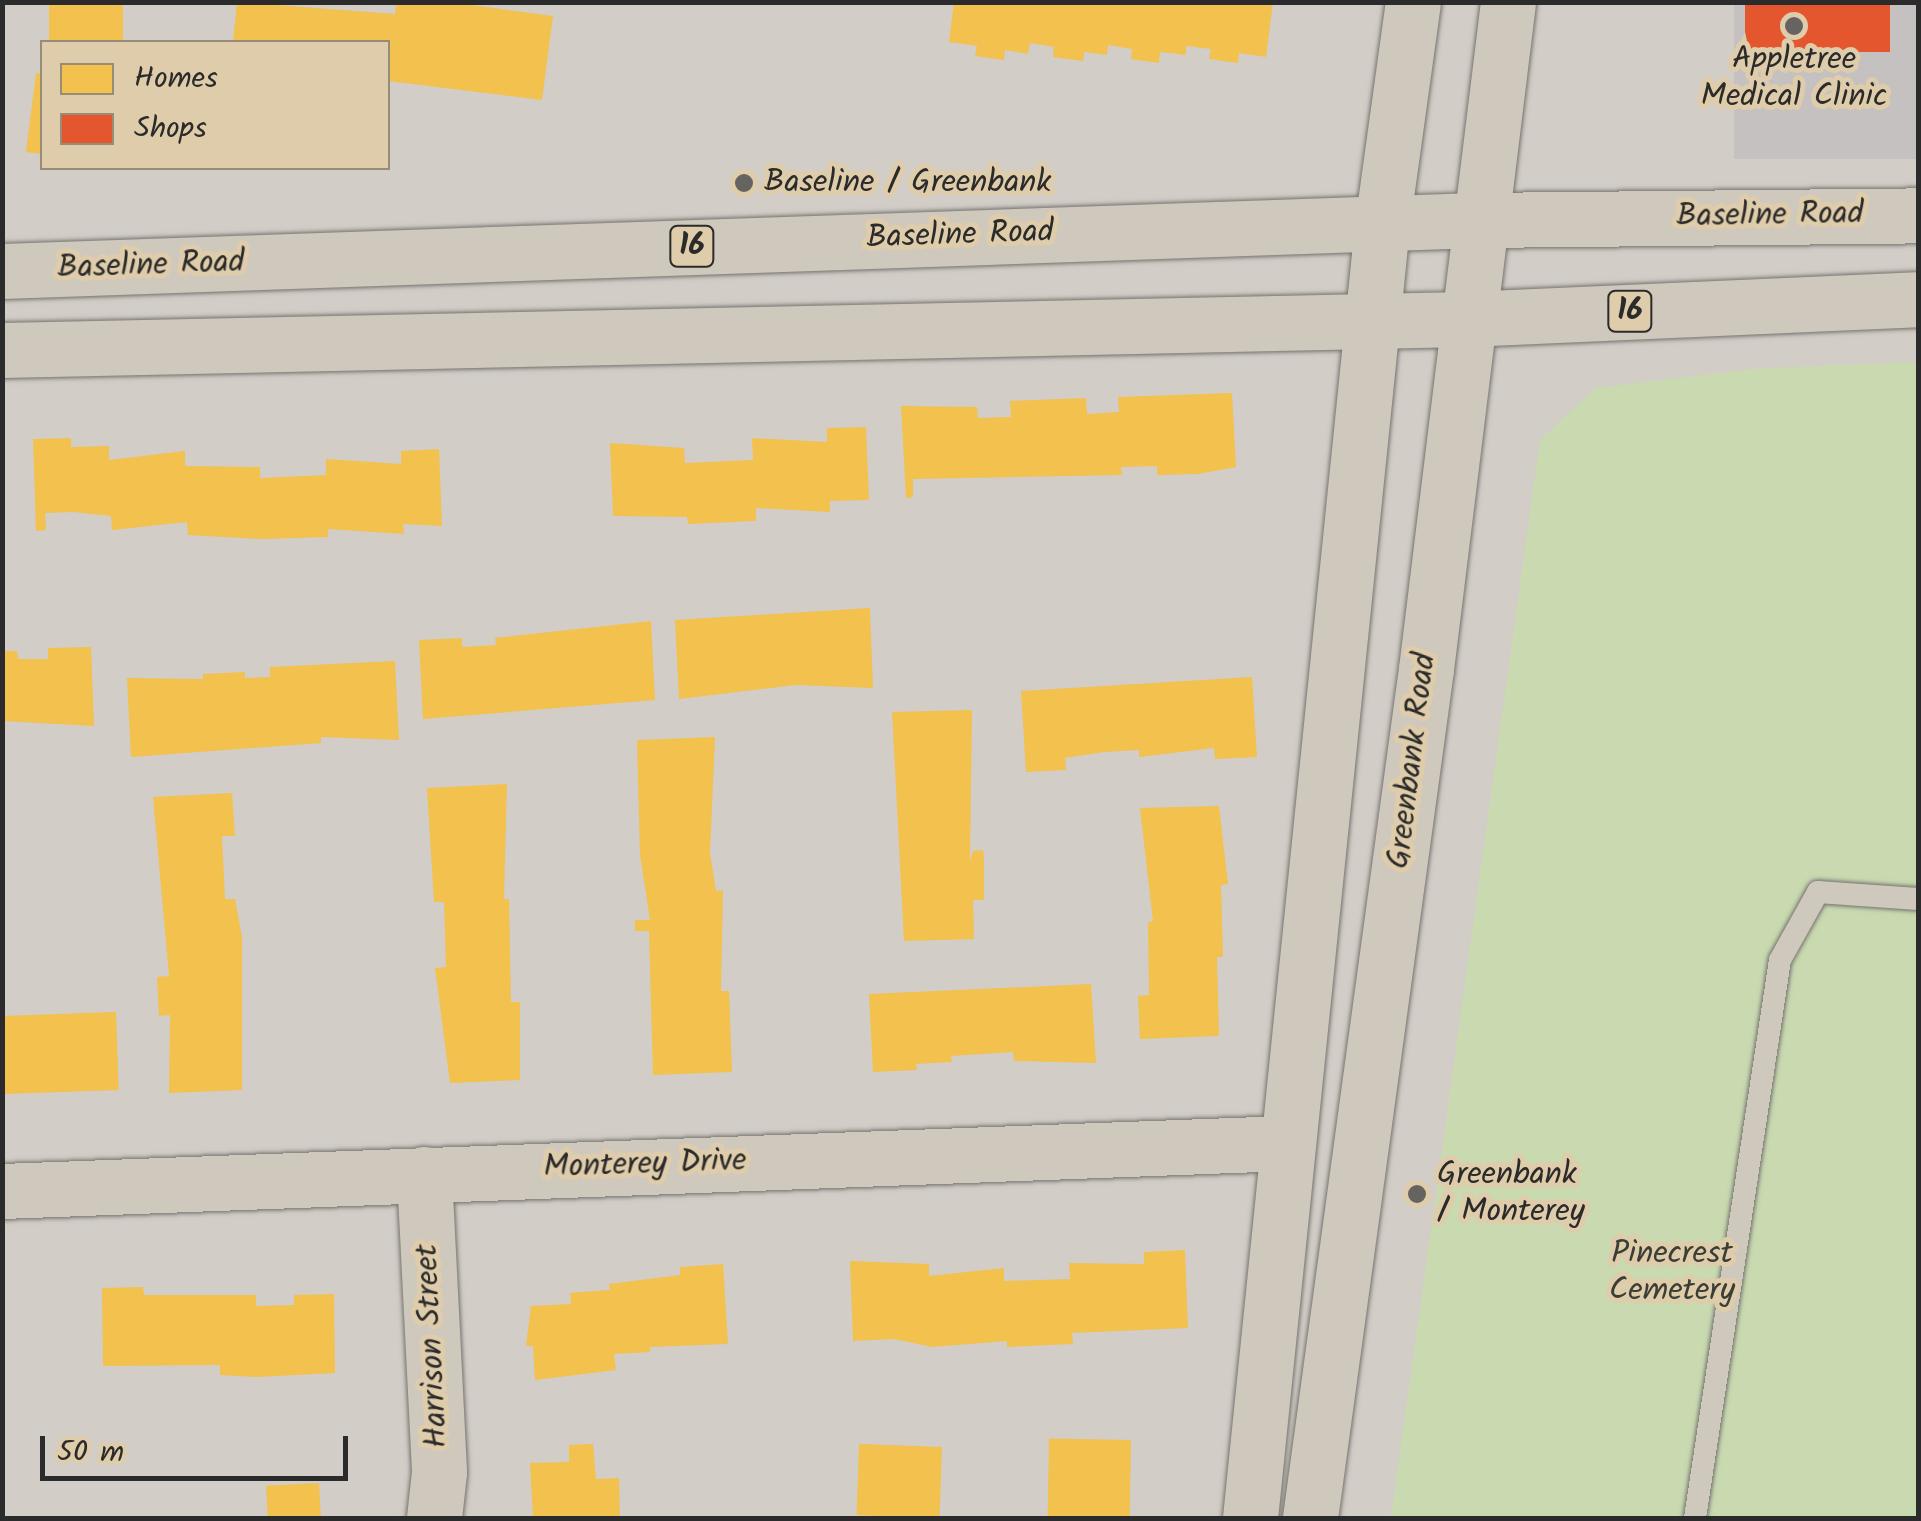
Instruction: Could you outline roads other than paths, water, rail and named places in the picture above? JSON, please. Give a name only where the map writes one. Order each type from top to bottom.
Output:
[{"type":"main road","points":[[1250,1518],[1382,225],[1413,2]]},
{"type":"main road","name":"Greenbank Road","points":[[1310,1518],[1426,669],[1476,220],[1508,2]]},
{"type":"main road","name":"Baseline Road","points":[[2,271],[1476,220],[1918,215]]},
{"type":"main road","name":"16","points":[[2,350],[1464,319],[1918,298]]},
{"type":"main road","name":"Monterey Drive","points":[[2,1191],[1288,1143]]},
{"type":"main road","name":"Harrison Street","points":[[424,1174],[439,1472],[434,1518]]},
{"type":"lane","points":[[1695,1518],[1780,960],[1818,892],[1918,899]]},
{"type":"place","name":"Appletree Medical Clinic","points":[[1794,26]]},
{"type":"place","name":"Baseline / Greenbank","points":[[744,183]]},
{"type":"place","name":"Greenbank / Monterey","points":[[1417,1194]]},
{"type":"park label","name":"Pinecrest Cemetery","points":[[1672,1274]]}]
